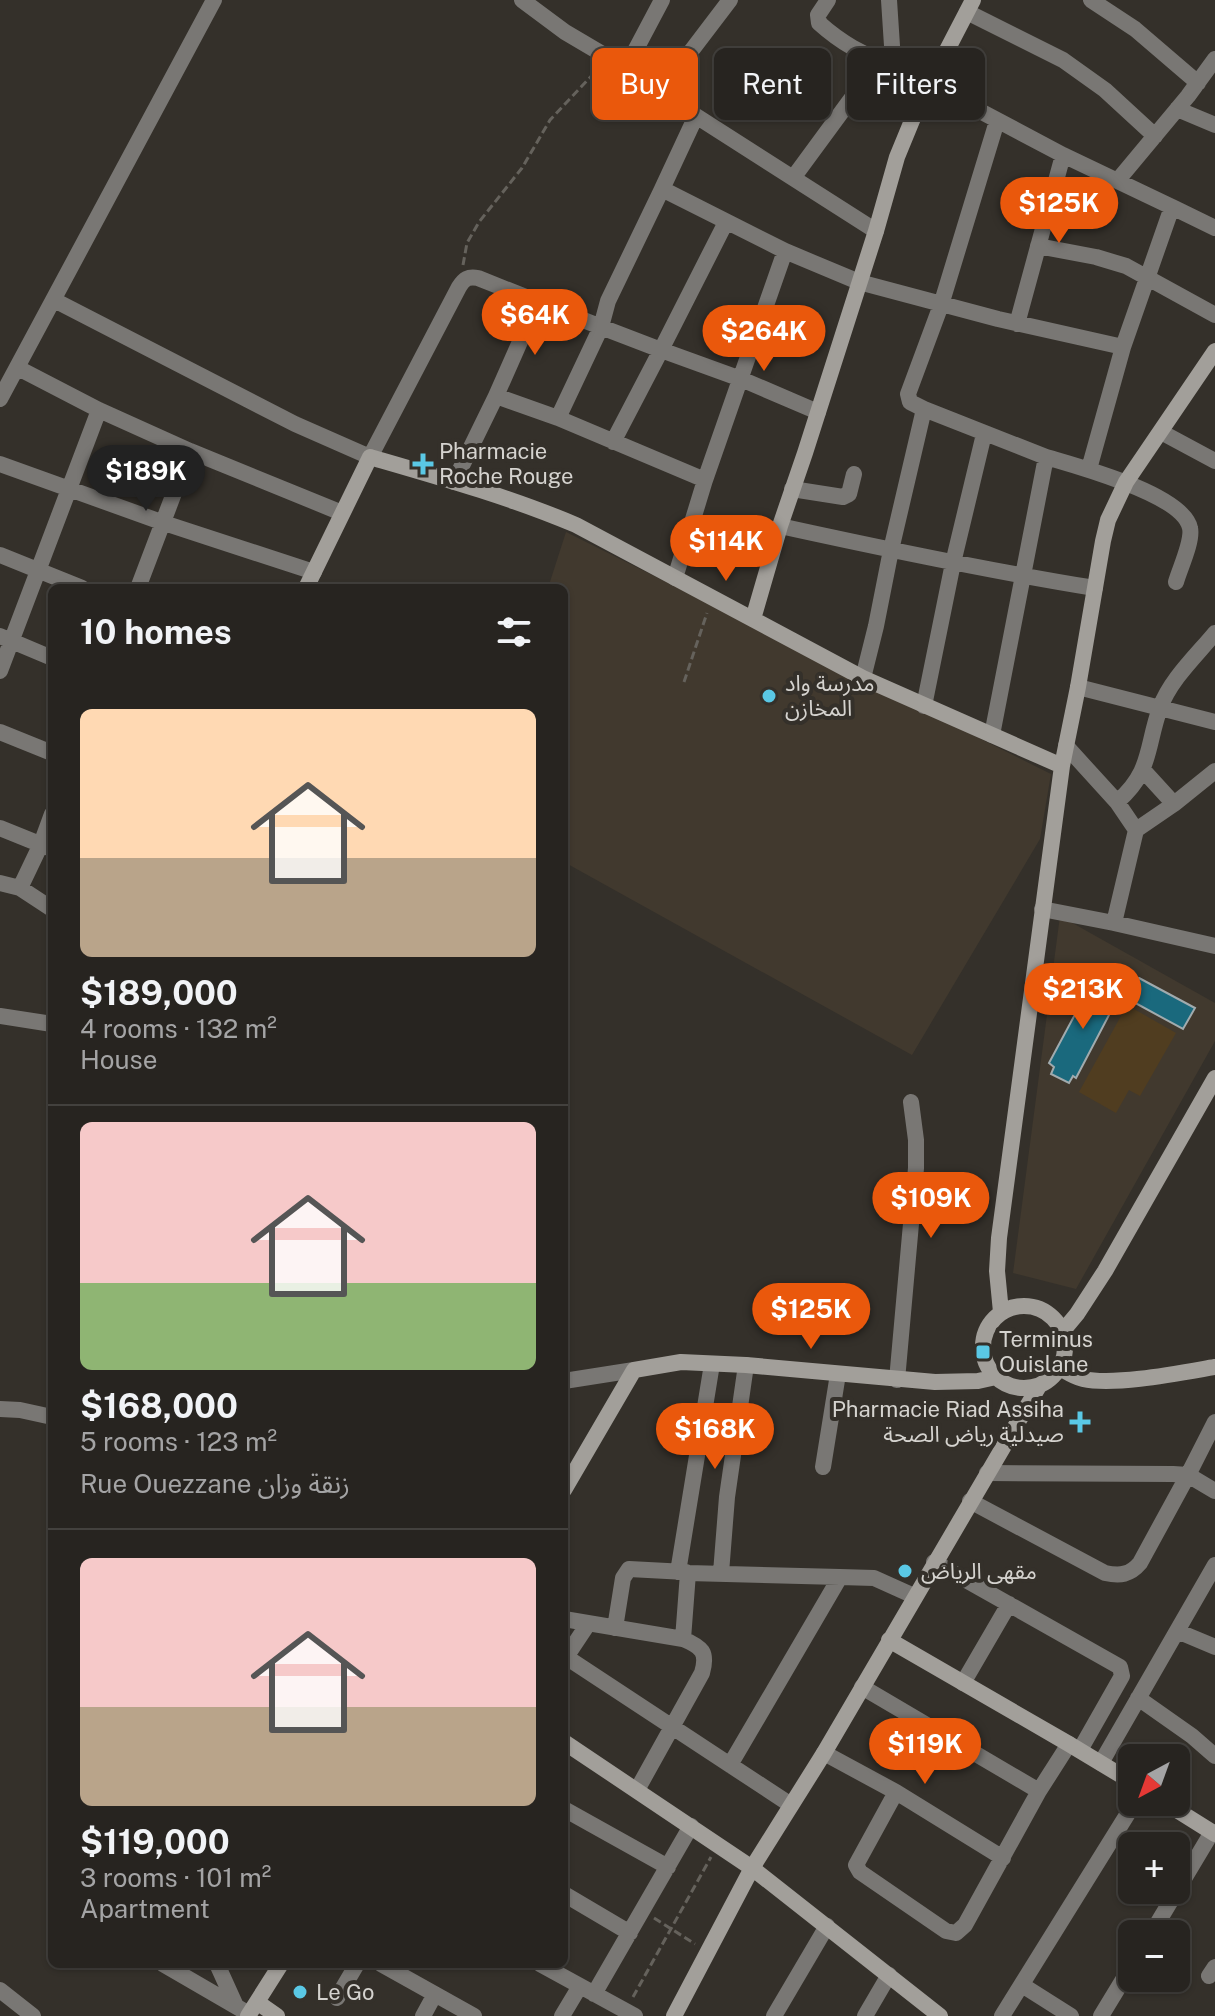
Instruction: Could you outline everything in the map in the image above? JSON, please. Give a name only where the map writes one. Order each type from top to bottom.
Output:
[{"type":"street","points":[[0,399],[214,0]]},
{"type":"street","points":[[522,0],[592,48]]},
{"type":"street","points":[[637,48],[662,0]]},
{"type":"street","points":[[693,48],[730,0]]},
{"type":"street","points":[[828,0],[818,15],[819,23],[858,48]]},
{"type":"street","points":[[889,0],[892,48]]},
{"type":"street","points":[[1091,0],[1135,29],[1198,83]]},
{"type":"street","points":[[948,48],[970,6],[1063,60],[1105,90],[1155,136]]},
{"type":"street","points":[[1118,180],[1215,60]]},
{"type":"street","points":[[793,178],[847,105]]},
{"type":"street","points":[[1177,109],[1215,125]]},
{"type":"street","points":[[985,114],[1215,228]]},
{"type":"street","points":[[698,117],[876,231]]},
{"type":"street","points":[[558,418],[601,327],[608,301],[694,120]]},
{"type":"street","points":[[753,619],[897,157],[912,120]]},
{"type":"street","points":[[997,121],[941,305],[908,394],[910,402],[1046,457],[1126,482],[1174,508],[1183,515],[1191,530],[1176,582]]},
{"type":"street","points":[[1017,324],[1063,155]]},
{"type":"street","points":[[662,189],[785,251],[859,282],[1017,324],[1123,347]]},
{"type":"street","points":[[1089,469],[1123,347],[1172,207]]},
{"type":"street","points":[[613,442],[726,222]]},
{"type":"street","points":[[1038,246],[1126,266],[1215,315]]},
{"type":"street","points":[[675,578],[705,480],[785,251]]},
{"type":"street","points":[[308,584],[370,457],[462,282],[469,277],[741,379],[818,412]]},
{"type":"street","points":[[54,300],[295,424],[370,457],[546,512],[576,525],[863,678],[1062,766]]},
{"type":"street","points":[[454,482],[538,301]]},
{"type":"street","points":[[1001,1312],[997,1271],[999,1238],[1042,909],[1062,766],[1108,520],[1126,482],[1161,432],[1208,375],[1215,351]]},
{"type":"street","points":[[18,368],[99,410],[190,451],[342,513]]},
{"type":"street","points":[[496,396],[558,418],[705,480]]},
{"type":"street","points":[[863,678],[924,409]]},
{"type":"street","points":[[0,671],[6,639],[39,571],[99,410]]},
{"type":"street","points":[[1161,432],[1215,461]]},
{"type":"street","points":[[924,706],[953,563],[984,434]]},
{"type":"street","points":[[140,584],[190,451]]},
{"type":"street","points":[[992,735],[1046,457]]},
{"type":"street","points":[[0,464],[164,523],[314,572]]},
{"type":"street","points":[[792,489],[843,497],[849,494],[854,474]]},
{"type":"street","points":[[780,526],[953,563],[1095,588]]},
{"type":"street","points":[[0,555],[72,584]]},
{"type":"street","points":[[1117,802],[1143,770],[1160,707],[1173,684],[1215,633]]},
{"type":"street","points":[[6,639],[48,656]]},
{"type":"street","points":[[1078,687],[1215,722]]},
{"type":"street","points":[[0,732],[48,751]]},
{"type":"street","points":[[1066,746],[1117,802],[1136,830]]},
{"type":"street","points":[[1143,770],[1174,804]]},
{"type":"street","points":[[1114,923],[1136,830],[1214,773]]},
{"type":"street","points":[[0,828],[46,846],[20,888]]},
{"type":"street","points":[[0,883],[20,888],[48,908]]},
{"type":"street","points":[[1042,909],[1215,946]]},
{"type":"street","points":[[0,1016],[48,1023]]},
{"type":"street","points":[[1062,1332],[1105,1271],[1215,1078]]},
{"type":"street","points":[[897,1380],[915,1180],[916,1140],[911,1102]]},
{"type":"street","points":[[674,2016],[752,1868],[824,1753],[970,1501],[1039,1386],[1060,1368],[1065,1350],[1062,1332],[1052,1317],[1036,1307],[1018,1306],[1001,1312],[985,1334],[983,1352],[990,1370],[1003,1382],[1021,1388],[1039,1386]]},
{"type":"street","points":[[568,1380],[681,1362],[746,1365],[897,1380],[960,1382],[996,1377]]},
{"type":"street","points":[[683,1639],[683,1572],[712,1364]]},
{"type":"street","points":[[721,1573],[727,1497],[746,1365]]},
{"type":"street","points":[[1060,1368],[1078,1378],[1098,1381],[1215,1367]]},
{"type":"street","points":[[568,1483],[634,1370]]},
{"type":"street","points":[[823,1467],[838,1374]]},
{"type":"street","points":[[0,1409],[48,1416]]},
{"type":"street","points":[[970,1501],[1105,1573],[1123,1575],[1140,1563],[1215,1422]]},
{"type":"street","points":[[987,1473],[1188,1475],[1215,1491]]},
{"type":"street","points":[[896,1792],[856,1865],[860,1872],[946,1931],[956,1933],[965,1925],[1039,1791],[1075,1747],[1122,1676],[1120,1667],[934,1562]]},
{"type":"street","points":[[615,1628],[623,1578],[629,1569],[874,1578],[914,1596]]},
{"type":"street","points":[[1101,1763],[1213,1575]]},
{"type":"street","points":[[730,1765],[840,1577]]},
{"type":"street","points":[[963,1683],[1009,1604]]},
{"type":"street","points":[[568,1620],[683,1639],[703,1651],[706,1661],[702,1673],[637,1790]]},
{"type":"street","points":[[568,1654],[588,1624]]},
{"type":"street","points":[[1177,1631],[1215,1647]]},
{"type":"street","points":[[889,1640],[1118,1773]]},
{"type":"street","points":[[568,1660],[791,1805]]},
{"type":"street","points":[[862,1687],[1039,1791]]},
{"type":"street","points":[[1138,1698],[1215,1756]]},
{"type":"street","points":[[568,1745],[752,1868],[940,2016]]},
{"type":"street","points":[[824,1753],[896,1792],[1003,1858]]},
{"type":"street","points":[[568,1811],[668,1867]]},
{"type":"street","points":[[1002,2016],[1126,1816]]},
{"type":"street","points":[[1160,1920],[1214,1833],[1187,1816]]},
{"type":"street","points":[[562,2016],[587,1990],[630,1933],[691,1826]]},
{"type":"street","points":[[568,1896],[630,1933]]},
{"type":"street","points":[[774,2016],[827,1926]]},
{"type":"street","points":[[170,1968],[248,2010],[277,2016]]},
{"type":"street","points":[[220,1968],[248,2010]]},
{"type":"street","points":[[248,2010],[278,1968]]},
{"type":"street","points":[[337,1998],[355,1968]]},
{"type":"street","points":[[388,1968],[474,2016]]},
{"type":"street","points":[[547,1968],[630,2014]]},
{"type":"street","points":[[865,2016],[889,1975]]},
{"type":"street","points":[[1022,1985],[1071,2016]]},
{"type":"street","points":[[1101,2016],[1118,1988]]},
{"type":"street","points":[[0,1990],[26,2014]]},
{"type":"street","points":[[423,2016],[435,1994]]},
{"type":"path","points":[[462,282],[464,253],[479,222],[522,168],[550,120],[592,76]]},
{"type":"path","points":[[684,682],[712,598]]},
{"type":"path","points":[[630,2014],[671,1929],[718,1844]]},
{"type":"path","points":[[642,1911],[708,1953]]},
{"type":"shaded area","points":[[566,532],[1051,774],[1040,839],[912,1055],[568,864],[568,584],[549,584]]},
{"type":"shaded area","points":[[1060,916],[1215,1003],[1215,1041],[1076,1289],[1013,1273]]},
{"type":"shaded area","points":[[1127,1005],[1176,1033],[1140,1096],[1129,1090],[1116,1113],[1079,1092]]},
{"type":"building","points":[[1139,978],[1195,1008],[1183,1029],[1128,999]]},
{"type":"building","points":[[1094,979],[1120,994],[1076,1078],[1073,1076],[1069,1083],[1051,1074],[1054,1067],[1049,1063]]},
{"type":"place","name":"Pharmacie Roche Rouge","points":[[423,464]]},
{"type":"place","name":"مدرسة واد المخازن","points":[[769,696]]},
{"type":"place","name":"Terminus Ouislane","points":[[983,1352]]},
{"type":"place","name":"Pharmacie Riad Assiha صيدلية رياض الصحة","points":[[1080,1422]]},
{"type":"place","name":"مقهى الرياض","points":[[905,1571]]},
{"type":"place","name":"Le Go","points":[[300,1992]]}]
